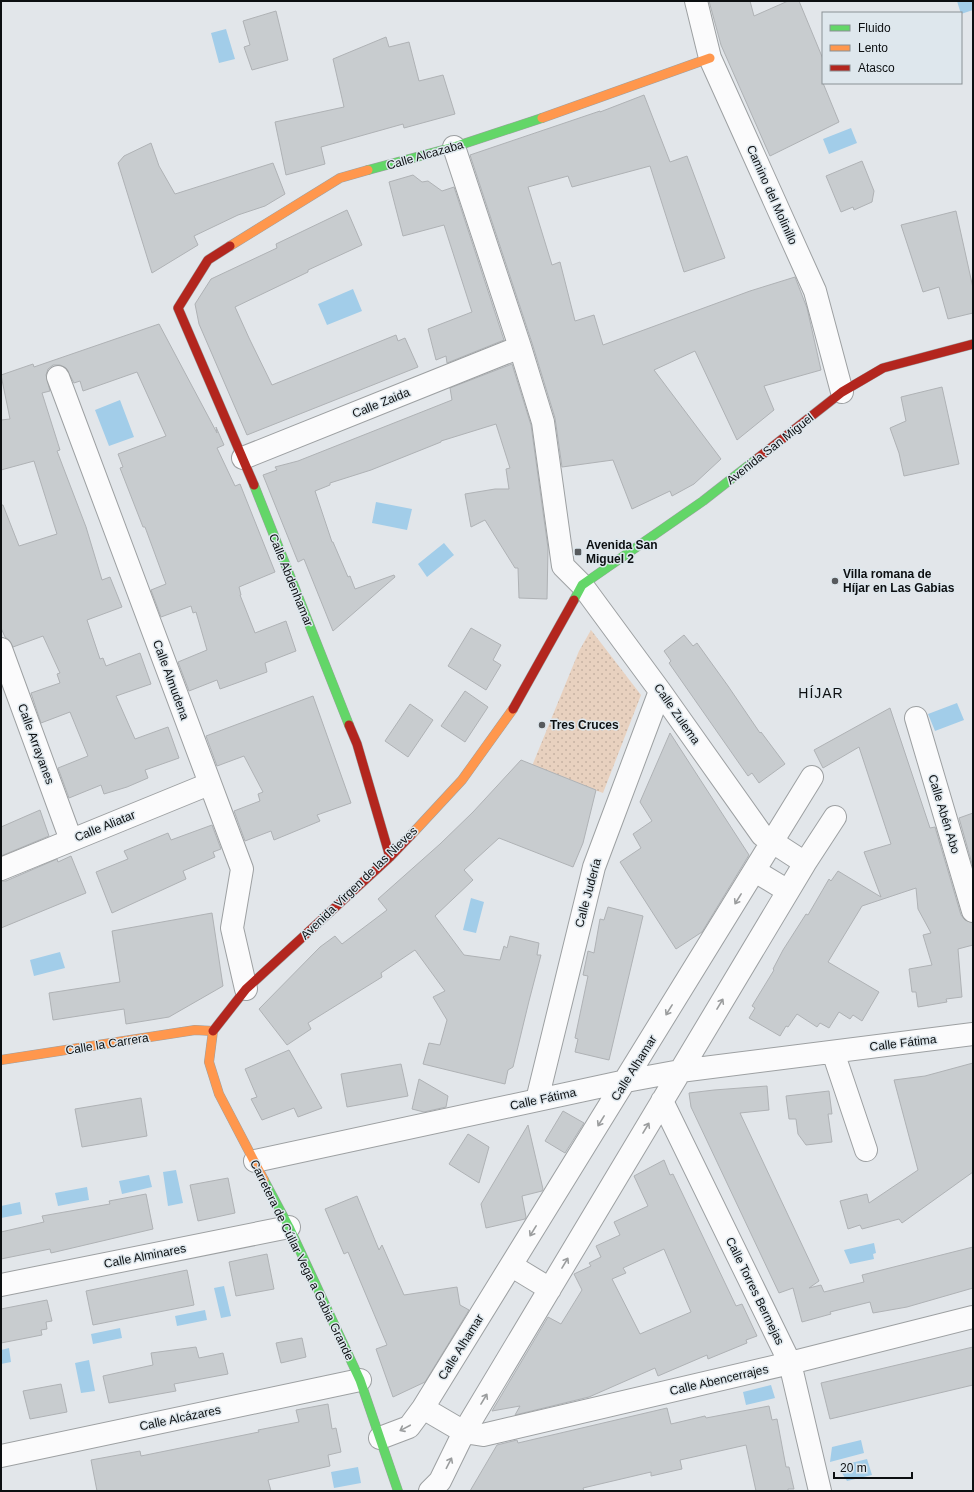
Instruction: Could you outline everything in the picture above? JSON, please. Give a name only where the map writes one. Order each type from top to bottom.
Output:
[{"type":"street","name":"Camino del Molinillo","points":[[696,1],[710,58],[815,291],[842,392]]},
{"type":"street","name":"Calle Alcazaba","points":[[178,308],[208,260],[340,178],[454,147],[540,119],[710,58]]},
{"type":"street","name":"Calle Zulema","points":[[454,147],[520,347],[542,422],[563,566],[582,585],[660,691],[762,835],[772,842]]},
{"type":"street","name":"Calle Abdenhamar","points":[[178,308],[243,458],[357,744],[390,857]]},
{"type":"street","name":"Avenida San Miguel","points":[[582,585],[703,501],[842,392],[883,368],[973,344]]},
{"type":"street","name":"Calle Zaida","points":[[243,458],[520,347]]},
{"type":"street","name":"Calle Almudena","points":[[58,377],[209,784],[242,868],[232,928],[246,989]]},
{"type":"street","name":"Avenida Virgen de las Nieves","points":[[213,1031],[246,989],[390,857],[462,780],[509,716],[582,585]]},
{"type":"street","name":"Calle Arrayanes","points":[[1,649],[71,840]]},
{"type":"street","name":"Calle Judería","points":[[537,1100],[594,867],[660,691]]},
{"type":"street","name":"Calle Abén Abo","points":[[916,718],[973,911]]},
{"type":"street","name":"Calle Alhamar","points":[[380,1438],[409,1427],[423,1408],[512,1266],[812,777]]},
{"type":"street","name":"Calle Aliatar","points":[[1,869],[209,784]]},
{"type":"street","points":[[430,1491],[440,1481],[464,1432],[788,891],[835,817]]},
{"type":"street","points":[[772,842],[805,863]]},
{"type":"street","points":[[755,871],[788,891]]},
{"type":"street","name":"Calle la Carrera","points":[[1,1060],[195,1030],[213,1031]]},
{"type":"street","name":"Carretera de Cúllar Vega a Gabia Grande","points":[[213,1031],[209,1062],[219,1094],[289,1227],[360,1380],[398,1491]]},
{"type":"street","name":"Calle Fátima","points":[[255,1161],[626,1081],[680,1071],[973,1034]]},
{"type":"street","points":[[834,1052],[866,1150]]},
{"type":"street","name":"Calle Torres Bermejas","points":[[662,1101],[790,1363],[820,1491]]},
{"type":"street","name":"Calle Alminares","points":[[1,1285],[289,1227]]},
{"type":"street","points":[[512,1266],[550,1289]]},
{"type":"street","name":"Calle Abencerrajes","points":[[464,1432],[483,1434],[790,1363],[973,1317]]},
{"type":"street","name":"Calle Alcázares","points":[[1,1456],[360,1380]]},
{"type":"street","points":[[423,1408],[464,1432]]},
{"type":"shaded area","points":[[591,630],[641,695],[603,793],[532,766],[579,651]]},
{"type":"water","points":[[957,1],[973,1],[973,10],[962,14]]},
{"type":"water","points":[[226,29],[235,59],[219,63],[211,33]]},
{"type":"water","points":[[851,128],[857,143],[829,154],[823,139]]},
{"type":"water","points":[[353,289],[362,311],[327,325],[318,304]]},
{"type":"water","points":[[120,400],[134,437],[109,446],[95,410]]},
{"type":"water","points":[[376,502],[412,509],[407,530],[372,523]]},
{"type":"water","points":[[444,543],[454,555],[427,577],[418,564]]},
{"type":"water","points":[[957,703],[964,720],[935,731],[928,714]]},
{"type":"water","points":[[471,898],[484,902],[476,933],[463,930]]},
{"type":"water","points":[[60,952],[65,968],[34,976],[30,960]]},
{"type":"water","points":[[176,1170],[183,1203],[168,1206],[163,1172]]},
{"type":"water","points":[[149,1175],[152,1187],[122,1194],[119,1181]]},
{"type":"water","points":[[87,1187],[89,1200],[58,1206],[55,1193]]},
{"type":"water","points":[[20,1202],[22,1214],[1,1218],[1,1206]]},
{"type":"water","points":[[874,1243],[876,1253],[873,1254],[874,1259],[850,1264],[844,1250]]},
{"type":"water","points":[[224,1286],[231,1316],[221,1318],[214,1288]]},
{"type":"water","points":[[205,1310],[207,1320],[177,1326],[175,1316]]},
{"type":"water","points":[[120,1328],[122,1338],[93,1344],[91,1334]]},
{"type":"water","points":[[9,1348],[11,1362],[1,1364],[1,1350]]},
{"type":"water","points":[[89,1360],[95,1391],[81,1393],[75,1363]]},
{"type":"water","points":[[771,1385],[775,1398],[746,1405],[743,1392]]},
{"type":"water","points":[[861,1440],[864,1453],[830,1462],[832,1447]]},
{"type":"water","points":[[867,1459],[872,1475],[847,1481],[842,1473],[843,1465]]},
{"type":"water","points":[[358,1467],[361,1483],[334,1488],[331,1472]]},
{"type":"building","points":[[709,1],[750,1],[754,16],[788,1],[799,1],[822,57],[822,84],[823,84],[839,122],[770,156],[721,45]]},
{"type":"building","points":[[276,11],[288,60],[252,70],[244,47],[250,45],[243,21]]},
{"type":"building","points":[[386,37],[389,47],[409,42],[419,81],[443,75],[455,114],[404,128],[403,124],[321,147],[325,164],[286,175],[275,122],[344,107],[333,59]]},
{"type":"building","points":[[644,95],[670,162],[687,156],[725,258],[684,272],[650,166],[572,187],[568,176],[528,187],[552,265],[560,262],[575,321],[594,315],[603,345],[750,291],[795,277],[807,308],[821,370],[764,386],[774,410],[737,440],[695,351],[654,370],[721,459],[694,484],[672,496],[670,491],[632,509],[613,460],[562,467],[555,418],[470,155],[600,112]]},
{"type":"building","points":[[151,143],[159,166],[175,194],[273,163],[285,194],[265,206],[238,215],[194,236],[198,245],[152,273],[118,163],[124,156]]},
{"type":"building","points":[[862,161],[874,191],[872,202],[854,210],[853,207],[841,212],[826,176]]},
{"type":"building","points":[[413,175],[422,182],[428,181],[442,191],[454,187],[504,340],[447,363],[446,356],[436,360],[428,329],[472,312],[444,225],[403,236],[389,182]]},
{"type":"building","points":[[347,210],[362,245],[308,270],[308,272],[235,307],[249,338],[272,385],[396,335],[398,341],[405,338],[418,367],[247,435],[199,324],[195,304],[211,279],[277,248],[276,244]]},
{"type":"building","points":[[956,211],[973,288],[973,313],[948,319],[939,287],[923,292],[901,225]]},
{"type":"building","points":[[159,324],[217,433],[216,427],[224,445],[217,448],[235,486],[240,484],[275,572],[239,587],[240,595],[255,633],[286,621],[296,651],[265,663],[267,672],[220,689],[217,680],[189,691],[178,662],[207,650],[196,612],[193,613],[191,606],[161,617],[151,590],[166,584],[145,527],[143,527],[120,468],[123,467],[118,454],[166,436],[137,372],[83,391],[80,381],[74,383],[66,368],[60,365],[53,365],[48,369],[46,375],[50,391],[42,393],[60,450],[57,451],[86,527],[102,580],[110,577],[122,607],[87,620],[100,659],[103,658],[106,666],[140,653],[151,684],[116,696],[135,739],[168,727],[179,758],[145,770],[148,778],[127,787],[104,794],[101,785],[69,798],[58,768],[88,756],[70,712],[41,723],[31,693],[60,683],[57,674],[60,673],[43,636],[13,647],[9,640],[5,637],[1,628],[1,505],[3,505],[19,546],[57,534],[34,461],[1,470],[1,420],[10,419],[1,375],[33,364],[34,367]]},
{"type":"building","points":[[512,364],[531,425],[548,548],[547,599],[519,598],[518,568],[515,568],[485,520],[471,527],[465,494],[495,489],[509,489],[506,469],[510,468],[496,424],[441,441],[371,470],[330,483],[330,485],[315,491],[332,542],[348,577],[350,576],[355,589],[394,575],[395,577],[333,631],[304,559],[298,562],[263,475],[277,470],[275,467],[298,461],[452,400],[450,388]]},
{"type":"building","points":[[942,387],[959,464],[904,476],[899,453],[890,428],[906,421],[901,397]]},
{"type":"building","points":[[471,628],[501,645],[493,660],[501,665],[486,690],[448,666]]},
{"type":"building","points":[[684,635],[693,646],[697,643],[760,733],[761,732],[785,764],[759,783],[752,773],[748,776],[669,663],[671,661],[664,651]]},
{"type":"building","points":[[465,691],[488,707],[465,742],[441,726]]},
{"type":"building","points":[[313,696],[351,803],[317,815],[320,821],[274,840],[271,831],[245,841],[234,811],[260,801],[258,794],[263,792],[244,756],[217,766],[206,736]]},
{"type":"building","points":[[410,704],[433,720],[408,757],[385,741]]},
{"type":"building","points":[[890,708],[930,828],[935,827],[961,915],[965,920],[973,923],[973,945],[958,949],[962,997],[946,999],[947,1002],[918,1007],[916,992],[912,992],[909,969],[932,965],[923,935],[931,933],[918,909],[916,888],[862,906],[828,962],[879,992],[862,1021],[853,1015],[850,1019],[839,1012],[829,1028],[820,1023],[817,1027],[797,1014],[788,1027],[786,1026],[780,1036],[749,1018],[755,1008],[752,1006],[774,970],[773,969],[783,950],[806,914],[808,915],[829,879],[831,881],[838,871],[881,897],[864,852],[891,844],[859,747],[823,768],[814,750]]},
{"type":"building","points":[[670,733],[749,855],[702,932],[676,949],[620,862],[641,848],[633,834],[652,821],[640,802]]},
{"type":"building","points":[[521,760],[596,790],[583,843],[573,867],[499,838],[464,870],[473,880],[435,916],[464,955],[500,960],[504,946],[507,948],[510,936],[539,943],[537,955],[541,955],[513,1067],[508,1070],[505,1084],[423,1064],[429,1043],[440,1045],[447,1020],[433,997],[445,991],[415,950],[381,973],[382,977],[308,1023],[311,1029],[287,1045],[259,1009],[320,947],[335,936],[342,944],[387,910],[378,899],[440,844],[473,812]]},
{"type":"building","points":[[40,810],[49,836],[1,856],[1,827]]},
{"type":"building","points":[[973,813],[973,867],[959,818]]},
{"type":"building","points":[[212,825],[221,849],[213,852],[215,857],[183,871],[186,879],[112,913],[96,872],[128,859],[124,851],[168,833],[171,840]]},
{"type":"building","points":[[71,856],[86,893],[1,928],[1,881],[6,881],[57,859],[58,862]]},
{"type":"building","points":[[608,907],[643,916],[609,1060],[575,1052],[578,1039],[575,1038],[588,976],[583,975],[588,951],[594,953],[600,919],[604,920]]},
{"type":"building","points":[[212,913],[223,986],[169,1017],[126,1024],[124,1009],[53,1020],[49,993],[120,982],[112,931]]},
{"type":"building","points":[[289,1050],[322,1108],[298,1117],[294,1108],[262,1120],[251,1099],[257,1097],[245,1069]]},
{"type":"building","points":[[973,1063],[973,1172],[902,1223],[899,1219],[862,1229],[860,1225],[848,1229],[840,1201],[867,1194],[869,1203],[918,1170],[894,1080],[925,1076]]},
{"type":"building","points":[[401,1064],[408,1096],[347,1107],[341,1074]]},
{"type":"building","points":[[419,1079],[448,1096],[446,1107],[424,1112],[412,1109]]},
{"type":"building","points":[[767,1086],[769,1110],[740,1113],[819,1281],[809,1288],[821,1285],[824,1292],[864,1282],[862,1275],[973,1247],[973,1288],[907,1307],[873,1313],[870,1302],[830,1312],[831,1314],[802,1322],[793,1288],[779,1293],[691,1107],[689,1093]]},
{"type":"building","points":[[829,1091],[832,1114],[828,1114],[832,1142],[806,1145],[798,1134],[796,1119],[789,1119],[786,1096]]},
{"type":"building","points":[[141,1098],[147,1136],[82,1147],[75,1109]]},
{"type":"building","points":[[563,1111],[584,1123],[565,1153],[545,1141]]},
{"type":"building","points":[[528,1125],[543,1189],[542,1191],[522,1196],[526,1217],[525,1219],[486,1228],[481,1204]]},
{"type":"building","points":[[468,1134],[489,1147],[479,1183],[449,1164]]},
{"type":"building","points":[[664,1160],[670,1175],[673,1174],[736,1306],[742,1304],[757,1336],[746,1340],[747,1343],[708,1359],[707,1355],[658,1376],[655,1368],[589,1397],[515,1415],[520,1406],[492,1411],[548,1317],[561,1324],[582,1290],[574,1274],[591,1266],[589,1263],[601,1257],[596,1246],[620,1235],[614,1222],[648,1206],[634,1176]],"holes":[[[664,1249],[691,1312],[640,1334],[612,1279],[626,1273],[623,1268]]]},
{"type":"building","points":[[228,1178],[235,1213],[198,1221],[190,1185]]},
{"type":"building","points":[[146,1194],[153,1229],[51,1253],[50,1249],[1,1259],[1,1232],[44,1222],[42,1216],[110,1204],[109,1201]]},
{"type":"building","points":[[357,1196],[379,1250],[382,1245],[404,1295],[457,1287],[460,1305],[469,1310],[425,1382],[393,1397],[376,1349],[387,1345],[348,1252],[344,1254],[325,1209]]},
{"type":"building","points":[[267,1254],[274,1289],[236,1296],[229,1262]]},
{"type":"building","points":[[187,1270],[194,1305],[93,1325],[86,1291]]},
{"type":"building","points":[[47,1300],[52,1321],[46,1322],[47,1329],[41,1330],[42,1335],[1,1343],[1,1309]]},
{"type":"building","points":[[302,1338],[306,1357],[281,1363],[276,1343]]},
{"type":"building","points":[[196,1347],[199,1358],[223,1353],[228,1374],[174,1384],[176,1391],[109,1403],[103,1376],[153,1365],[151,1353]]},
{"type":"building","points":[[973,1347],[973,1385],[830,1419],[821,1383]]},
{"type":"building","points":[[61,1384],[67,1412],[30,1419],[23,1391]]},
{"type":"building","points":[[328,1404],[332,1429],[336,1428],[341,1452],[328,1455],[330,1466],[268,1480],[271,1491],[97,1491],[91,1460],[140,1451],[141,1456],[259,1432],[258,1430],[299,1422],[296,1410]]},
{"type":"building","points":[[769,1406],[772,1420],[777,1419],[786,1467],[789,1467],[794,1489],[788,1489],[788,1491],[756,1491],[746,1445],[680,1460],[682,1469],[651,1476],[651,1472],[583,1488],[584,1491],[470,1491],[497,1445],[517,1440],[518,1443],[667,1408],[671,1424],[705,1416],[706,1418]]},
{"type":"traffic: fast","points":[[368,170],[454,147],[542,118]]},
{"type":"traffic: fast","points":[[574,600],[582,585],[703,501],[758,458]]},
{"type":"traffic: fast","points":[[254,485],[349,725]]},
{"type":"traffic: fast","points":[[264,1180],[289,1227],[360,1380],[398,1491]]},
{"type":"traffic: slow","points":[[542,118],[710,58]]},
{"type":"traffic: slow","points":[[230,246],[340,178],[368,170]]},
{"type":"traffic: slow","points":[[411,835],[462,780],[513,709]]},
{"type":"traffic: slow","points":[[1,1060],[195,1030],[213,1031]]},
{"type":"traffic: slow","points":[[213,1031],[209,1062],[219,1094],[264,1180]]},
{"type":"traffic: jam","points":[[230,246],[208,260],[178,308],[254,485]]},
{"type":"traffic: jam","points":[[758,458],[842,392],[883,368],[973,344]]},
{"type":"traffic: jam","points":[[513,709],[574,600]]},
{"type":"traffic: jam","points":[[349,725],[357,744],[390,857]]},
{"type":"traffic: jam","points":[[213,1031],[246,989],[390,857],[411,835]]},
{"type":"place","name":"Avenida San Miguel 2","points":[[578,552]]},
{"type":"place","name":"Villa romana de Híjar en Las Gabias","points":[[835,581]]},
{"type":"place","name":"Tres Cruces","points":[[542,725]]},
{"type":"district","name":"HÍJAR","points":[[821,693]]}]
